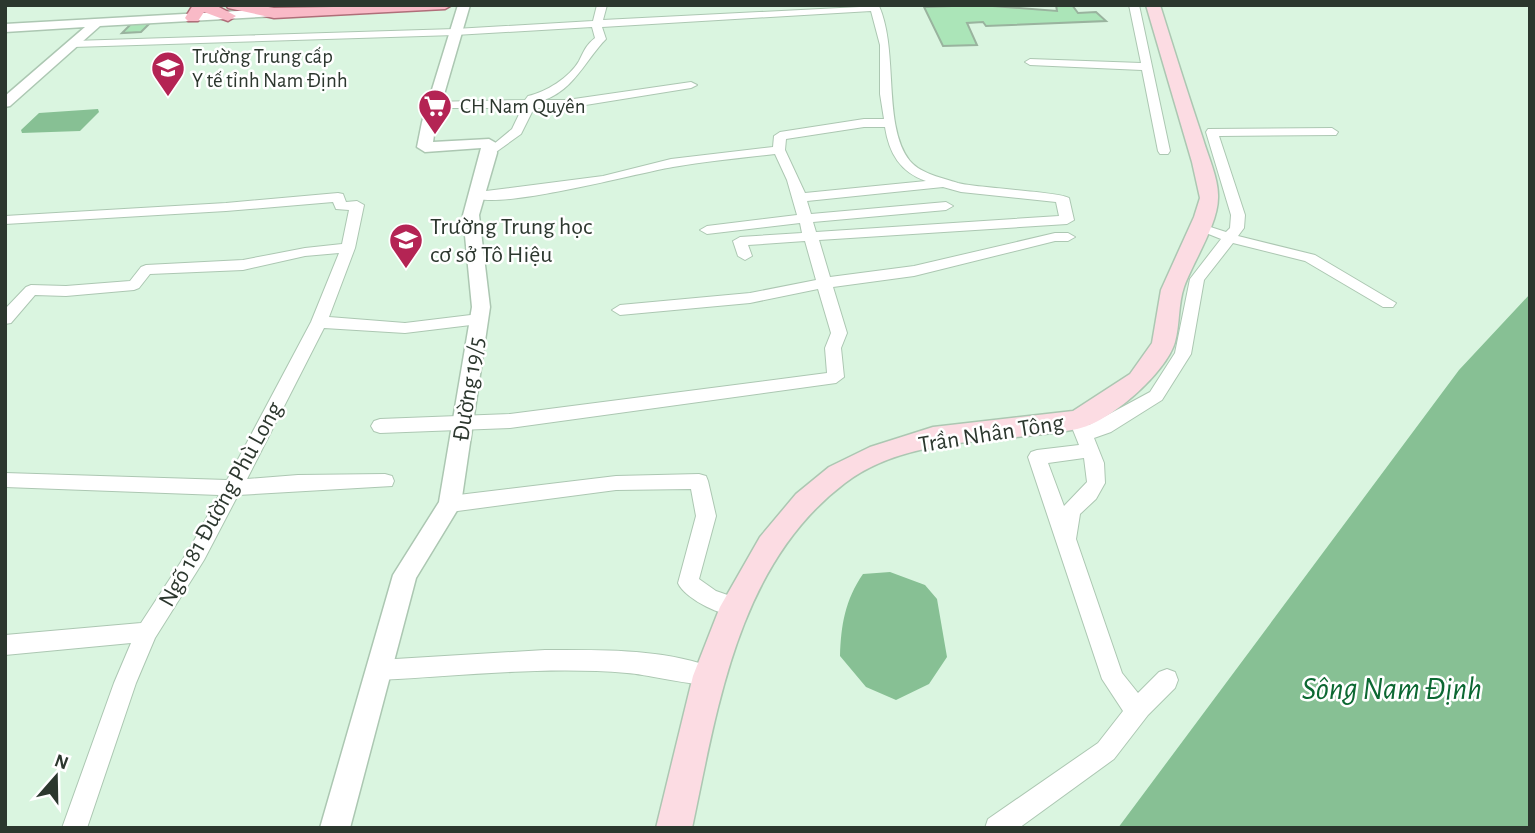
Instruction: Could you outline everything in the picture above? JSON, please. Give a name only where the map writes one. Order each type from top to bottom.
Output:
[{"type":"main road","points":[[197,11],[274,13],[319,8],[445,5]]},
{"type":"main road","name":"Trần Nhân Tông","points":[[674,828],[709,676],[735,607],[770,545],[805,502],[838,474],[879,454],[933,437],[1084,434],[1138,380],[1163,344],[1172,290],[1208,207],[1208,189],[1153,5]]},
{"type":"street","points":[[464,5],[434,104],[425,146],[489,143],[489,153]]},
{"type":"street","points":[[489,153],[517,131],[532,97],[544,97],[583,64],[590,46],[601,39],[597,26],[602,5]]},
{"type":"street","points":[[1134,5],[1164,151]]},
{"type":"street","points":[[74,44],[597,26],[875,8],[884,45],[886,94],[894,143],[906,165],[926,177],[945,183],[1000,194],[1062,198],[1067,220],[740,241],[745,256]]},
{"type":"street","points":[[5,28],[97,23],[197,11]]},
{"type":"street","points":[[7,101],[97,23]]},
{"type":"street","points":[[1030,62],[1146,67]]},
{"type":"street","points":[[434,104],[567,104],[691,85]]},
{"type":"street","points":[[380,426],[409,423],[463,425],[836,377],[832,356],[834,340],[839,333],[794,180],[779,150],[780,136],[864,123],[892,123]]},
{"type":"street","points":[[1137,711],[1114,679],[1037,457],[1105,427],[1156,396],[1183,354],[1197,279],[1237,228],[1238,215],[1212,132],[1332,132]]},
{"type":"street","points":[[478,196],[603,180],[671,163],[779,150]]},
{"type":"street","name":"Đường 19/5","points":[[335,828],[405,575],[450,504],[479,319],[479,286],[471,215],[489,153]]},
{"type":"street","points":[[799,198],[945,183]]},
{"type":"street","name":"Ngõ 181 Đường Phù Long","points":[[5,220],[226,207],[338,197],[341,206],[357,205],[348,248],[319,322],[197,554],[147,632],[125,683],[74,828]]},
{"type":"street","points":[[707,230],[804,218],[946,206]]},
{"type":"street","points":[[1198,228],[1310,258],[1388,303]]},
{"type":"street","points":[[620,310],[750,298],[824,283],[914,271],[1055,237],[1068,237]]},
{"type":"street","points":[[5,320],[31,290],[66,291],[134,285],[146,270],[243,265],[305,252],[348,248]]},
{"type":"street","points":[[319,322],[405,328],[479,319]]},
{"type":"street","points":[[1066,539],[1071,511],[1089,494],[1096,483],[1095,463],[1084,434]]},
{"type":"street","points":[[5,481],[231,488],[298,482],[385,481]]},
{"type":"street","points":[[450,504],[616,483],[699,481],[706,516],[688,583],[709,598],[735,607]]},
{"type":"street","points":[[5,645],[147,632]]},
{"type":"street","points":[[379,670],[606,659],[673,666],[709,676]]},
{"type":"street","points":[[996,828],[1107,751],[1137,711],[1167,680]]},
{"type":"water","points":[[98,109],[99,112],[80,131],[22,133],[21,130],[39,113]]},
{"type":"water","name":"Sông Nam Định","points":[[1530,294],[1530,828],[1118,828],[1459,370]]},
{"type":"water","points":[[890,572],[925,585],[937,599],[947,657],[929,684],[896,700],[866,687],[840,656],[845,613],[857,584],[863,574]]},
{"type":"building","points":[[980,5],[1057,11],[1056,5],[1072,5],[1078,13],[1096,12],[1106,21],[986,26],[983,22],[967,23],[977,45],[943,46],[924,7]]},
{"type":"building","points":[[150,23],[141,32],[122,33],[131,24]]},
{"type":"place","name":"Trường Trung cấp Y tế tỉnh Nam Định","points":[[168,98]]},
{"type":"place","name":"CH Nam Quyên","points":[[435,136]]},
{"type":"place","name":"Trường Trung học cơ sở Tô Hiệu","points":[[406,270]]}]
